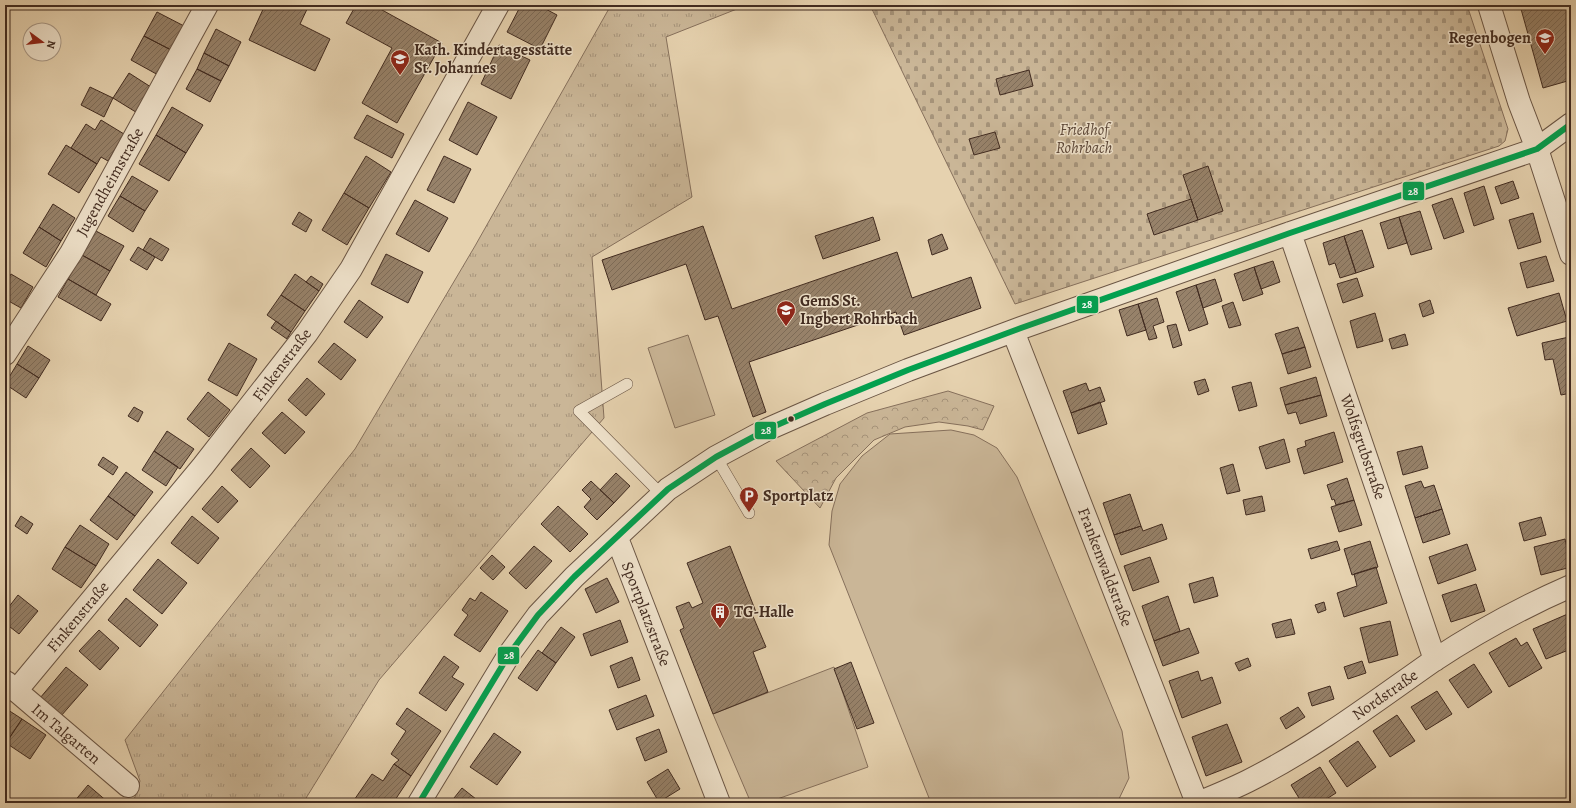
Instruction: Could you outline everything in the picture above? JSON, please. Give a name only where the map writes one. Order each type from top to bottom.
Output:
[{"type":"street","name":"Jugendheimstraße","points":[[5,354],[71,253],[207,5]]},
{"type":"street","name":"Finkenstraße","points":[[10,686],[203,466],[308,333],[351,269],[498,5]]},
{"type":"street","points":[[1489,5],[1519,102],[1537,149],[1571,254]]},
{"type":"street","points":[[419,803],[510,653],[538,614],[574,577],[662,495],[716,457],[768,430],[825,404],[908,370],[1013,331],[1290,233],[1537,149],[1571,124]]},
{"type":"street","name":"Wolfsgrubstraße","points":[[1290,233],[1435,660]]},
{"type":"street","name":"Frankenwaldstraße","points":[[1013,331],[1198,803]]},
{"type":"street","name":"Sportplatzstraße","points":[[617,538],[718,802]]},
{"type":"street","name":"Nordstraße","points":[[1198,803],[1248,781],[1289,758],[1330,733],[1435,660],[1507,617],[1571,586]]},
{"type":"street","name":"Im Talgarten","points":[[10,686],[128,786]]},
{"type":"lane","points":[[627,384],[580,411],[662,495]]},
{"type":"lane","points":[[716,457],[749,513]]},
{"type":"green space","points":[[611,5],[747,5],[666,37],[692,197],[592,257],[604,418],[379,680],[303,803],[133,803],[140,781],[125,740],[355,449],[475,246]]},
{"type":"green space","name":"Friedhof Rohrbach","points":[[870,5],[1467,5],[1508,129],[1505,141],[1499,146],[1015,304]]},
{"type":"green space","points":[[688,335],[715,415],[675,428],[648,348]]},
{"type":"green space","points":[[948,391],[994,406],[983,430],[968,426],[939,422],[905,427],[874,440],[836,478],[820,508],[776,461],[867,413]]},
{"type":"green space","points":[[951,430],[974,435],[997,448],[1017,477],[1122,731],[1129,778],[1117,803],[931,803],[829,545],[832,511],[840,484],[862,456],[890,434]]},
{"type":"green space","points":[[834,667],[868,767],[766,803],[751,803],[713,714]]},
{"type":"building","points":[[265,5],[309,5],[300,24],[330,39],[315,71],[249,40]]},
{"type":"building","name":"Kath. Kindertagesstätte St. Johannes","points":[[356,5],[373,5],[442,43],[397,123],[362,103],[392,48],[346,23]]},
{"type":"building","points":[[521,5],[538,5],[557,15],[540,49],[507,32]]},
{"type":"building","points":[[1535,5],[1571,5],[1571,80],[1543,88],[1521,9]]},
{"type":"building","points":[[157,12],[186,27],[173,51],[144,36]]},
{"type":"building","points":[[216,29],[241,42],[229,66],[204,53]]},
{"type":"building","points":[[144,36],[173,51],[160,76],[131,60]]},
{"type":"building","points":[[499,45],[530,60],[511,99],[481,84]]},
{"type":"building","points":[[204,53],[229,66],[221,81],[197,69]]},
{"type":"building","points":[[197,69],[221,81],[210,102],[186,89]]},
{"type":"building","points":[[1029,70],[1033,86],[1000,95],[996,79]]},
{"type":"building","points":[[129,73],[154,89],[139,114],[113,98]]},
{"type":"building","points":[[90,87],[113,98],[104,117],[81,105]]},
{"type":"building","points":[[468,102],[497,117],[477,155],[449,140]]},
{"type":"building","points":[[172,107],[203,125],[186,153],[156,135]]},
{"type":"building","points":[[367,115],[404,134],[392,158],[354,138]]},
{"type":"building","points":[[101,120],[124,134],[108,161],[101,157],[97,164],[71,148],[86,124],[95,130]]},
{"type":"building","points":[[995,132],[1000,148],[974,155],[969,139]]},
{"type":"building","points":[[156,135],[186,153],[169,181],[139,164]]},
{"type":"building","points":[[66,145],[97,164],[79,193],[48,174]]},
{"type":"building","points":[[366,156],[391,172],[369,208],[344,193]]},
{"type":"building","points":[[444,156],[471,169],[454,203],[427,190]]},
{"type":"building","points":[[1208,166],[1223,211],[1198,220],[1183,175]]},
{"type":"building","points":[[132,176],[158,191],[145,211],[120,196]]},
{"type":"building","points":[[1513,181],[1519,198],[1501,204],[1495,187]]},
{"type":"building","points":[[1484,186],[1494,219],[1474,226],[1464,193]]},
{"type":"building","points":[[344,193],[369,208],[347,245],[322,230]]},
{"type":"building","points":[[120,196],[145,211],[133,232],[108,216]]},
{"type":"building","points":[[1452,198],[1464,232],[1444,239],[1432,205]]},
{"type":"building","points":[[1191,199],[1198,220],[1154,235],[1147,214]]},
{"type":"building","points":[[415,200],[448,218],[429,252],[396,234]]},
{"type":"building","points":[[53,204],[75,218],[61,241],[39,227]]},
{"type":"building","points":[[1420,211],[1432,249],[1411,255],[1399,217]]},
{"type":"building","points":[[299,212],[312,220],[306,232],[292,224]]},
{"type":"building","points":[[1533,213],[1541,242],[1518,249],[1509,220]]},
{"type":"building","points":[[873,217],[880,240],[823,259],[815,236]]},
{"type":"building","points":[[1399,217],[1407,243],[1388,249],[1380,223]]},
{"type":"building","name":"GemS St. Ingbert Rohrbach","points":[[703,226],[732,309],[897,252],[912,298],[971,277],[981,308],[904,335],[896,312],[749,362],[766,412],[753,417],[718,316],[705,320],[686,264],[612,290],[602,260]]},
{"type":"building","points":[[39,227],[61,241],[46,267],[23,253]]},
{"type":"building","points":[[1362,230],[1374,267],[1356,273],[1344,236]]},
{"type":"building","points":[[96,231],[124,246],[110,271],[82,255]]},
{"type":"building","points":[[942,234],[948,249],[932,255],[928,240]]},
{"type":"building","points":[[1344,236],[1356,273],[1340,278],[1335,263],[1329,265],[1323,243]]},
{"type":"building","points":[[150,238],[169,249],[162,261],[143,250]]},
{"type":"building","points":[[138,247],[155,257],[147,270],[130,260]]},
{"type":"building","points":[[386,254],[423,272],[408,303],[371,284]]},
{"type":"building","points":[[82,255],[110,271],[96,295],[68,279]]},
{"type":"building","points":[[1546,256],[1554,281],[1527,288],[1520,263]]},
{"type":"building","points":[[1273,261],[1280,282],[1261,289],[1254,267]]},
{"type":"building","points":[[1254,267],[1263,294],[1243,301],[1234,274]]},
{"type":"building","points":[[11,274],[33,287],[21,308],[5,299],[5,284]]},
{"type":"building","points":[[295,274],[319,291],[305,311],[281,295]]},
{"type":"building","points":[[311,276],[323,284],[319,291],[306,282]]},
{"type":"building","points":[[1357,278],[1363,296],[1343,303],[1337,284]]},
{"type":"building","points":[[68,279],[111,304],[101,321],[58,297]]},
{"type":"building","points":[[1215,279],[1222,301],[1203,308],[1196,285]]},
{"type":"building","points":[[1196,285],[1208,324],[1189,331],[1176,292]]},
{"type":"building","points":[[1559,293],[1567,321],[1517,336],[1508,308]]},
{"type":"building","points":[[281,295],[305,311],[291,332],[267,315]]},
{"type":"building","points":[[1157,298],[1164,322],[1153,326],[1157,338],[1149,340],[1138,304]]},
{"type":"building","points":[[359,300],[383,317],[367,338],[344,322]]},
{"type":"building","points":[[1430,300],[1434,313],[1423,317],[1419,304]]},
{"type":"building","points":[[1233,302],[1241,325],[1229,328],[1222,306]]},
{"type":"building","points":[[1138,304],[1146,330],[1127,336],[1119,310]]},
{"type":"building","points":[[1375,313],[1383,341],[1357,348],[1350,321]]},
{"type":"building","points":[[276,321],[291,332],[287,339],[271,328]]},
{"type":"building","points":[[1176,324],[1182,345],[1173,348],[1167,326]]},
{"type":"building","points":[[1298,327],[1305,347],[1282,354],[1275,334]]},
{"type":"building","points":[[1405,334],[1408,345],[1392,349],[1389,339]]},
{"type":"building","points":[[1569,337],[1571,349],[1571,393],[1561,395],[1553,359],[1545,360],[1542,343]]},
{"type":"building","points":[[229,343],[257,359],[237,396],[208,380]]},
{"type":"building","points":[[334,343],[356,360],[341,380],[318,362]]},
{"type":"building","points":[[28,346],[50,360],[39,378],[17,364]]},
{"type":"building","points":[[1305,347],[1311,367],[1288,374],[1282,354]]},
{"type":"building","points":[[17,364],[39,378],[26,398],[5,384]]},
{"type":"building","points":[[1316,377],[1321,395],[1285,405],[1280,388]]},
{"type":"building","points":[[307,378],[325,394],[306,416],[288,400]]},
{"type":"building","points":[[1205,379],[1209,391],[1198,395],[1194,382]]},
{"type":"building","points":[[1251,382],[1257,406],[1239,411],[1232,387]]},
{"type":"building","points":[[1086,383],[1089,391],[1100,387],[1105,401],[1071,413],[1063,391]]},
{"type":"building","points":[[208,392],[230,410],[209,437],[187,419]]},
{"type":"building","points":[[1321,395],[1327,416],[1300,424],[1296,412],[1288,414],[1285,405]]},
{"type":"building","points":[[1100,402],[1107,424],[1078,434],[1071,413]]},
{"type":"building","points":[[134,407],[143,412],[138,422],[128,416]]},
{"type":"building","points":[[282,412],[305,432],[285,454],[262,433]]},
{"type":"building","points":[[167,431],[194,449],[180,469],[154,451]]},
{"type":"building","points":[[1334,432],[1343,462],[1304,474],[1297,449],[1306,446],[1305,441]]},
{"type":"building","points":[[1284,439],[1290,462],[1266,469],[1259,447]]},
{"type":"building","points":[[1422,446],[1428,468],[1403,475],[1397,452]]},
{"type":"building","points":[[251,448],[270,466],[250,488],[231,470]]},
{"type":"building","points":[[154,451],[178,467],[166,486],[142,470]]},
{"type":"building","points":[[103,457],[118,467],[113,475],[98,465]]},
{"type":"building","points":[[1233,464],[1240,491],[1227,494],[1220,468]]},
{"type":"building","points":[[126,472],[153,492],[135,516],[108,496]]},
{"type":"building","points":[[616,473],[630,486],[614,503],[600,490]]},
{"type":"building","points":[[1347,478],[1354,500],[1336,505],[1334,499],[1332,500],[1327,485]]},
{"type":"building","points":[[591,481],[614,503],[597,520],[584,507],[591,499],[582,490]]},
{"type":"building","points":[[1421,481],[1424,488],[1434,485],[1442,509],[1415,518],[1405,486]]},
{"type":"building","points":[[222,486],[238,501],[218,523],[202,509]]},
{"type":"building","points":[[1130,494],[1141,526],[1114,535],[1103,503]]},
{"type":"building","points":[[108,496],[135,516],[117,540],[90,520]]},
{"type":"building","points":[[1262,496],[1265,511],[1246,515],[1243,500]]},
{"type":"building","points":[[1354,500],[1362,525],[1339,532],[1331,507]]},
{"type":"building","points":[[558,506],[588,534],[570,552],[541,524]]},
{"type":"building","points":[[1442,509],[1450,534],[1423,543],[1415,518]]},
{"type":"building","points":[[21,516],[33,524],[27,534],[15,526]]},
{"type":"building","points":[[192,516],[219,538],[198,564],[171,543]]},
{"type":"building","points":[[1541,517],[1546,535],[1524,541],[1519,523]]},
{"type":"building","points":[[1162,524],[1167,539],[1121,555],[1114,535],[1141,526],[1143,531]]},
{"type":"building","points":[[80,525],[109,544],[96,566],[65,547]]},
{"type":"building","points":[[1565,539],[1571,567],[1541,575],[1534,547]]},
{"type":"building","points":[[1337,541],[1340,550],[1311,559],[1308,549]]},
{"type":"building","points":[[1370,541],[1378,567],[1352,575],[1344,549]]},
{"type":"building","points":[[1467,544],[1476,570],[1438,584],[1429,557]]},
{"type":"building","points":[[534,546],[552,561],[526,589],[509,573]]},
{"type":"building","name":"TG-Halle","points":[[730,546],[756,612],[752,614],[766,647],[753,652],[768,692],[713,714],[680,630],[684,628],[676,607],[689,602],[692,608],[703,603],[687,563]]},
{"type":"building","points":[[65,547],[96,566],[81,588],[52,569]]},
{"type":"building","points":[[492,555],[505,567],[493,580],[480,568]]},
{"type":"building","points":[[1150,557],[1159,582],[1133,591],[1124,566]]},
{"type":"building","points":[[158,559],[187,583],[162,614],[133,590]]},
{"type":"building","points":[[1376,567],[1387,603],[1344,617],[1337,593],[1357,586],[1354,574]]},
{"type":"building","points":[[1213,577],[1218,596],[1194,603],[1189,584]]},
{"type":"building","points":[[607,578],[619,602],[596,613],[585,589]]},
{"type":"building","points":[[1476,584],[1485,611],[1451,622],[1442,595]]},
{"type":"building","points":[[481,592],[508,611],[480,652],[454,635],[468,615],[462,610],[470,598],[475,601]]},
{"type":"building","points":[[18,595],[38,611],[19,634],[5,623],[5,612]]},
{"type":"building","points":[[1168,596],[1180,631],[1154,641],[1142,606]]},
{"type":"building","points":[[126,598],[158,625],[140,647],[108,620]]},
{"type":"building","points":[[1324,602],[1326,610],[1318,613],[1315,605]]},
{"type":"building","points":[[1570,613],[1571,649],[1546,659],[1533,629]]},
{"type":"building","points":[[1291,619],[1295,634],[1276,638],[1272,624]]},
{"type":"building","points":[[620,620],[628,642],[591,656],[583,634]]},
{"type":"building","points":[[1390,621],[1398,655],[1369,663],[1360,628]]},
{"type":"building","points":[[561,627],[575,637],[556,663],[542,653]]},
{"type":"building","points":[[1189,628],[1199,653],[1163,666],[1154,641]]},
{"type":"building","points":[[99,630],[119,648],[100,670],[79,651]]},
{"type":"building","points":[[1516,638],[1521,646],[1527,642],[1542,668],[1509,687],[1489,653]]},
{"type":"building","points":[[538,650],[556,663],[537,691],[518,678]]},
{"type":"building","points":[[444,656],[459,667],[452,677],[464,684],[446,711],[419,693]]},
{"type":"building","points":[[632,657],[640,680],[618,688],[610,666]]},
{"type":"building","points":[[1248,658],[1251,666],[1239,671],[1235,663]]},
{"type":"building","points":[[1362,661],[1366,673],[1348,679],[1344,667]]},
{"type":"building","points":[[851,662],[874,723],[857,729],[834,669]]},
{"type":"building","points":[[1474,664],[1492,692],[1468,708],[1449,680]]},
{"type":"building","points":[[66,667],[88,685],[61,716],[40,698]]},
{"type":"building","points":[[1198,671],[1201,681],[1212,677],[1221,703],[1182,718],[1169,681]]},
{"type":"building","points":[[1330,686],[1334,699],[1312,706],[1308,693]]},
{"type":"building","points":[[1437,691],[1452,714],[1426,730],[1411,707]]},
{"type":"building","points":[[646,695],[654,716],[617,730],[609,710]]},
{"type":"building","points":[[1298,707],[1305,717],[1286,729],[1280,718]]},
{"type":"building","points":[[5,708],[22,719],[6,743],[5,742]]},
{"type":"building","points":[[407,708],[441,731],[411,776],[394,764],[399,760],[391,754],[406,731],[396,724]]},
{"type":"building","points":[[1397,715],[1415,741],[1390,757],[1373,731]]},
{"type":"building","points":[[22,719],[46,735],[30,759],[6,743]]},
{"type":"building","points":[[1227,724],[1242,762],[1206,776],[1192,737]]},
{"type":"building","points":[[659,729],[667,752],[645,761],[636,738]]},
{"type":"building","points":[[494,733],[521,752],[497,785],[470,767]]},
{"type":"building","points":[[1358,741],[1376,767],[1347,787],[1329,761]]},
{"type":"building","points":[[394,764],[411,776],[393,803],[352,803],[372,774],[383,781]]},
{"type":"building","points":[[1320,767],[1336,793],[1320,803],[1302,803],[1291,785]]},
{"type":"building","points":[[668,769],[680,789],[659,802],[647,782]]},
{"type":"building","points":[[88,785],[109,803],[73,803]]},
{"type":"building","points":[[462,788],[481,803],[450,803]]},
{"type":"transit line","name":"28","points":[[419,803],[510,653],[538,615],[574,577],[668,489],[716,457],[768,429],[908,370],[1021,328],[1290,233],[1537,149],[1571,124]]},
{"type":"place","name":"Regenbogen","points":[[1545,55]]},
{"type":"place","name":"Kath. Kindertagesstätte St. Johannes","points":[[400,76]]},
{"type":"place","name":"GemS St. Ingbert Rohrbach","points":[[786,327]]},
{"type":"place","name":"Sportplatz","points":[[749,513]]},
{"type":"place","name":"TG-Halle","points":[[720,629]]}]
